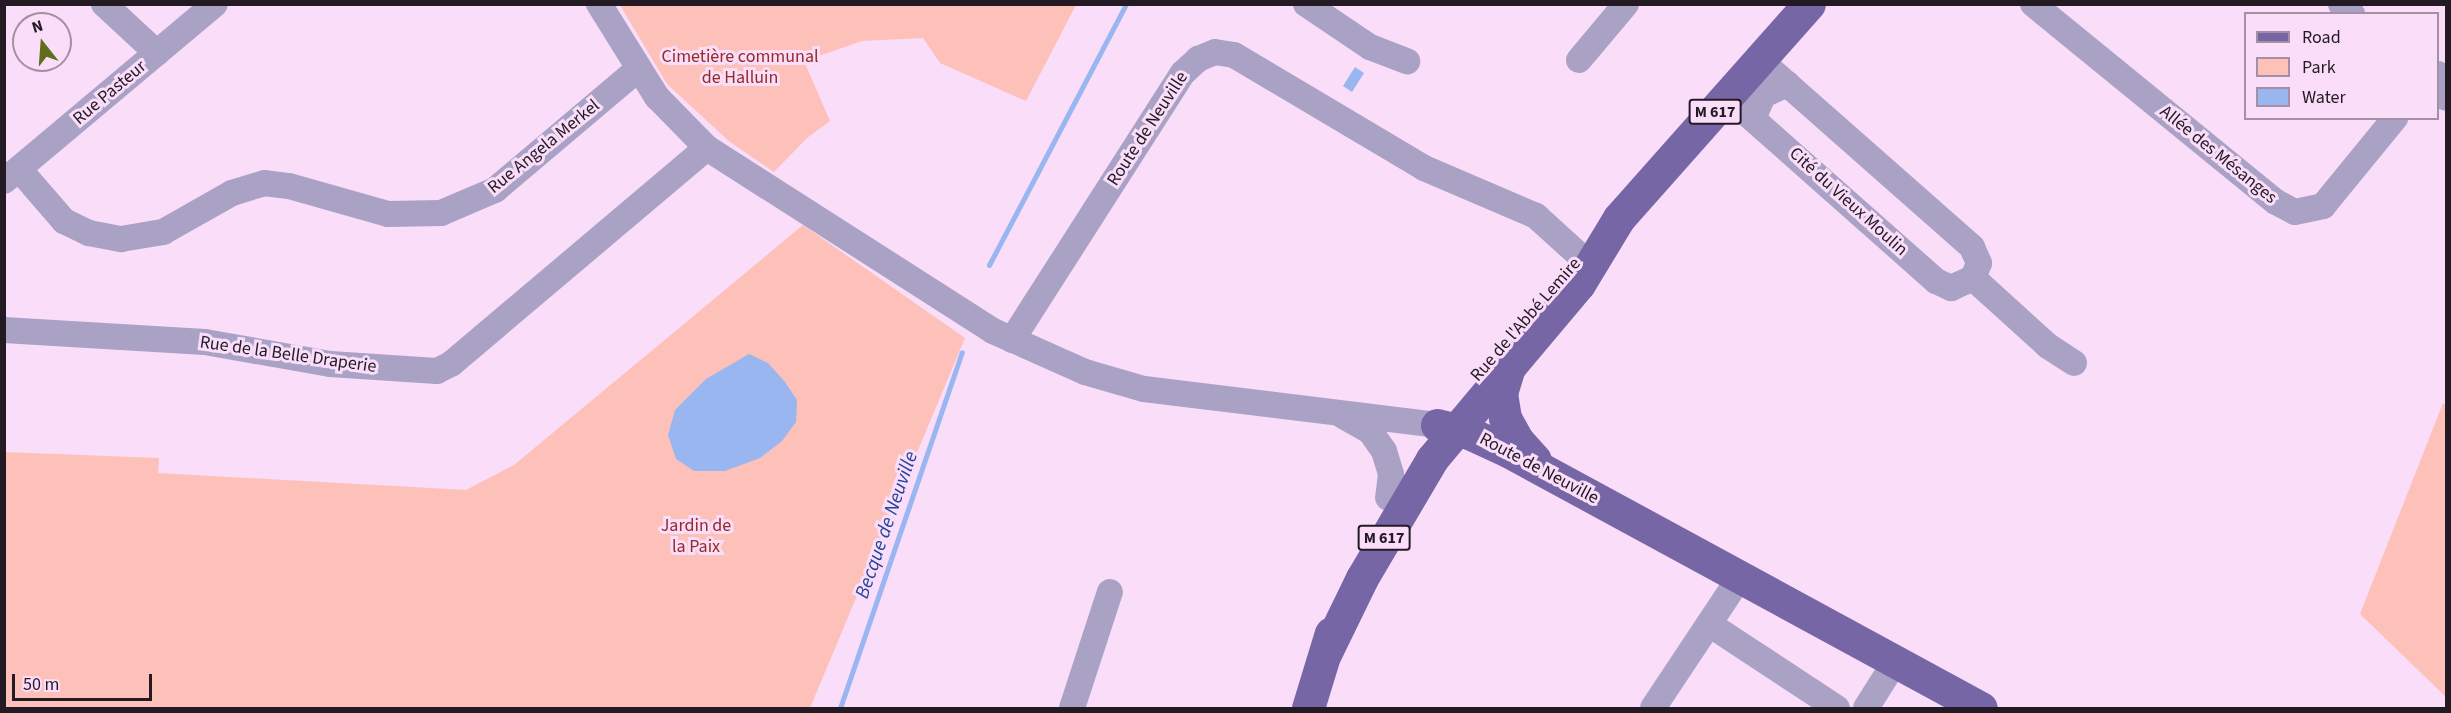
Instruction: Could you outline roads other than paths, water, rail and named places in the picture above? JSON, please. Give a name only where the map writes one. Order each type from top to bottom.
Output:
[{"type":"main road","name":"Rue de l'Abbé Lemire","points":[[1446,427],[1619,218],[1809,4]]},
{"type":"main road","name":"Rue de l'Abbé Lemire","points":[[1446,427],[1509,366],[1579,284],[1585,261]]},
{"type":"main road","points":[[1509,366],[1501,393],[1505,418],[1528,454],[1560,479]]},
{"type":"main road","name":"Route de Neuville","points":[[1446,427],[1486,440],[1981,708]]},
{"type":"main road","name":"M 617","points":[[1308,708],[1343,597],[1388,498],[1446,427]]},
{"type":"main road","name":"M 617","points":[[1325,654],[1384,538],[1446,427]]},
{"type":"street","points":[[104,4],[157,53]]},
{"type":"street","name":"Rue Pasteur","points":[[12,175],[215,4]]},
{"type":"street","name":"Route de Neuville","points":[[599,4],[637,70],[671,114],[707,148],[943,302],[1012,340],[1085,372],[1144,389],[1446,427]]},
{"type":"street","points":[[1306,4],[1370,47],[1407,61]]},
{"type":"street","name":"Allée des Mésanges","points":[[2033,4],[2276,202],[2295,212],[2323,206],[2393,120]]},
{"type":"street","points":[[1579,60],[1618,7]]},
{"type":"street","name":"Route de Neuville","points":[[1012,340],[1183,73],[1198,59],[1215,52],[1234,55],[1424,168],[1536,216],[1585,261]]},
{"type":"street","points":[[1760,60],[1972,247],[1979,263],[1973,278],[2048,346],[2074,363]]},
{"type":"street","name":"Rue Angela Merkel","points":[[12,175],[64,221],[111,238],[133,239],[163,232],[232,193],[264,183],[289,186],[388,214],[441,213],[474,201],[506,182],[637,70]]},
{"type":"street","points":[[2439,77],[2446,98]]},
{"type":"street","points":[[1754,119],[1764,95],[1788,84]]},
{"type":"street","name":"Cité du Vieux Moulin","points":[[1728,97],[1936,281],[1951,288],[1973,278]]},
{"type":"street","name":"Rue de la Belle Draperie","points":[[4,330],[205,342],[330,364],[437,371],[451,364],[707,148]]},
{"type":"street","points":[[1331,412],[1361,424],[1378,441],[1391,474],[1388,498]]},
{"type":"street","points":[[1653,708],[1740,577]]},
{"type":"street","points":[[1072,708],[1110,592]]},
{"type":"street","points":[[1709,624],[1837,708]]},
{"type":"street","points":[[1866,708],[1895,662]]},
{"type":"water","points":[[1355,67],[1364,73],[1352,92],[1343,86]]},
{"type":"water","points":[[749,354],[768,363],[785,382],[797,400],[796,422],[782,441],[760,458],[725,471],[694,471],[676,459],[668,435],[675,410],[706,379]]},
{"type":"waterway","name":"Becque de Neuville","points":[[989,265],[1126,4]]},
{"type":"waterway","name":"Becque de Neuville","points":[[840,708],[962,352]]},
{"type":"park label","name":"Cimetière communal de Halluin","points":[[740,68]]},
{"type":"park label","name":"Jardin de la Paix","points":[[696,537]]}]
